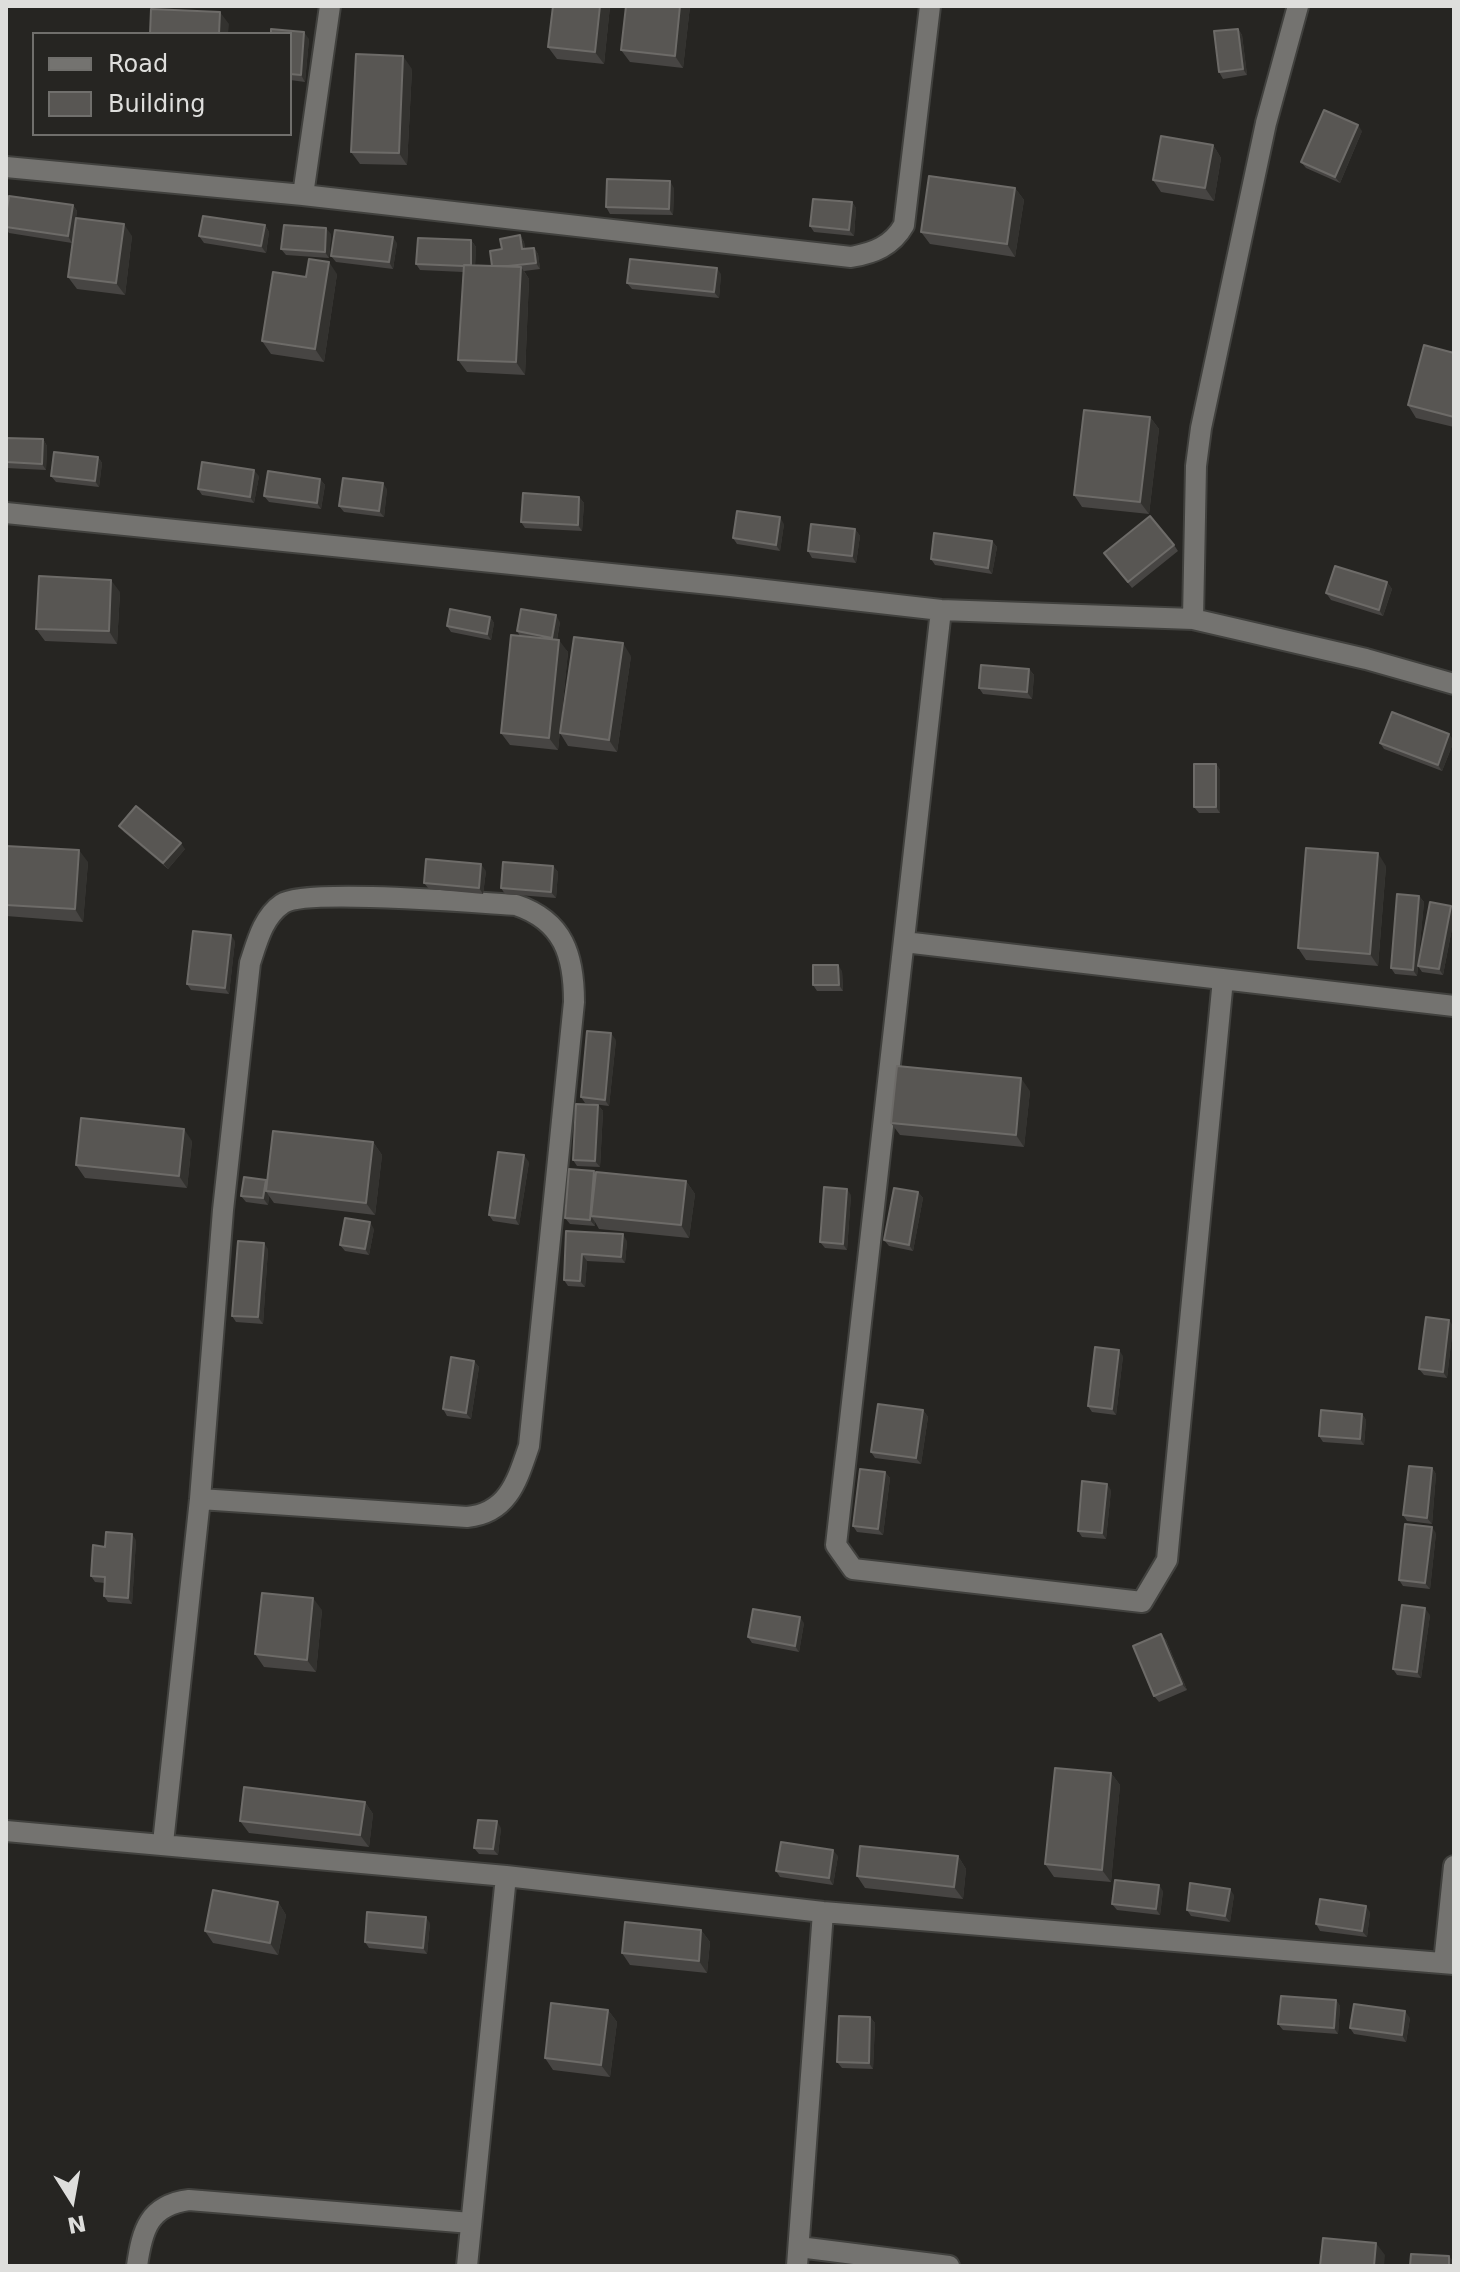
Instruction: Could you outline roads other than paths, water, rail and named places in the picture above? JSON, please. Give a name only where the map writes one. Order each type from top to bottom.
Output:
[{"type":"street","points":[[303,195],[330,6]]},
{"type":"street","points":[[6,167],[303,195],[851,257],[870,254],[888,244],[904,225],[930,6]]},
{"type":"street","points":[[1193,619],[1196,466],[1201,428],[1266,123],[1298,6]]},
{"type":"street","points":[[6,513],[941,610],[1193,619],[1366,659],[1454,684]]},
{"type":"street","points":[[941,610],[836,1545],[853,1569],[1142,1602],[1167,1560],[1223,979]]},
{"type":"street","points":[[163,1843],[200,1499],[223,1210],[250,963],[262,928],[274,911],[291,898],[403,898],[516,905],[528,909],[554,928],[564,941],[574,976],[574,1002],[529,1446],[508,1495],[494,1510],[467,1517],[200,1499]]},
{"type":"street","points":[[904,942],[1454,1006]]},
{"type":"street","points":[[6,1831],[506,1876],[823,1912],[1449,1963],[1454,1866]]},
{"type":"street","points":[[467,2266],[506,1876]]},
{"type":"street","points":[[823,1912],[798,2256],[949,2266]]},
{"type":"street","points":[[137,2266],[139,2248],[150,2219],[164,2205],[189,2200],[471,2223]]}]
